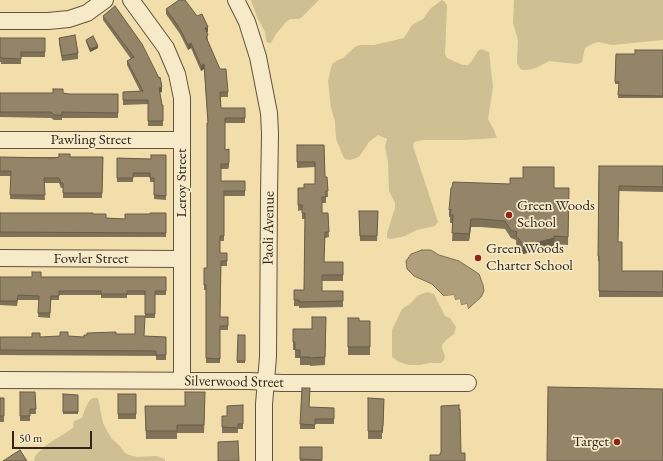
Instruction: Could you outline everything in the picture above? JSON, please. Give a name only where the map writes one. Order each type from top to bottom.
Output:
[{"type":"street","points":[[0,21],[48,21],[69,19],[87,13],[105,0]]},
{"type":"street","name":"Leroy Street","points":[[131,0],[159,37],[172,60],[179,79],[182,98],[182,381]]},
{"type":"street","name":"Paoli Avenue","points":[[236,0],[246,22],[258,57],[269,113],[268,357],[264,461]]},
{"type":"street","name":"Pawling Street","points":[[0,140],[182,140]]},
{"type":"street","name":"Fowler Street","points":[[0,258],[182,259]]},
{"type":"street","name":"Silverwood Street","points":[[0,380],[250,381],[282,384],[468,383]]},
{"type":"shaded area","points":[[251,0],[319,0],[299,19],[290,19],[286,22],[271,43],[269,43],[266,41],[265,32],[257,17]]},
{"type":"shaded area","points":[[442,0],[447,6],[445,54],[447,58],[463,65],[468,65],[481,49],[489,52],[493,87],[488,119],[497,138],[423,140],[414,142],[413,146],[438,222],[435,226],[417,230],[405,236],[391,239],[387,238],[387,233],[395,208],[395,203],[389,191],[388,161],[385,147],[387,139],[378,135],[369,142],[359,157],[350,160],[345,159],[336,139],[335,122],[331,108],[328,81],[332,64],[343,58],[355,47],[360,45],[374,45],[404,38],[412,25],[423,19],[431,8]]},
{"type":"shaded area","points":[[514,0],[663,0],[663,40],[612,45],[599,42],[594,43],[585,48],[582,62],[577,64],[549,61],[536,68],[522,70],[517,63],[518,40],[513,23]]},
{"type":"shaded area","points":[[422,250],[431,250],[439,255],[459,261],[479,274],[484,291],[481,297],[468,309],[467,304],[461,305],[460,299],[455,300],[454,295],[444,296],[432,284],[414,276],[407,269],[406,261],[411,254]]},
{"type":"shaded area","points":[[427,292],[434,294],[445,316],[450,318],[456,327],[454,334],[442,345],[445,356],[444,360],[441,363],[419,365],[409,365],[399,362],[392,357],[392,330],[402,309],[411,303],[417,296]]},
{"type":"shaded area","points":[[93,398],[98,398],[103,423],[107,431],[125,453],[137,457],[156,456],[165,459],[165,461],[34,461],[35,456],[45,446],[73,428],[74,421],[82,418],[89,401]]},
{"type":"pier","points":[[454,295],[455,300],[460,299],[461,305],[467,304],[468,309],[466,309],[465,306],[460,306],[459,302],[454,302],[452,297],[445,298],[444,296]]},
{"type":"building","points":[[179,0],[185,0],[197,16],[202,14],[208,27],[205,28],[208,35],[206,37],[220,69],[226,69],[228,92],[220,92],[221,108],[245,108],[245,118],[225,118],[225,150],[229,149],[229,162],[228,164],[221,164],[221,181],[245,181],[245,191],[224,191],[224,236],[220,236],[220,253],[227,253],[227,261],[221,261],[220,317],[228,317],[228,326],[220,326],[220,359],[206,358],[206,285],[204,285],[204,268],[207,268],[208,123],[204,64],[201,66],[191,43],[188,45],[180,29],[166,9]]},
{"type":"building","points":[[115,6],[142,44],[159,78],[160,77],[162,87],[159,88],[163,105],[163,121],[148,121],[148,100],[123,100],[123,92],[143,91],[127,61],[134,57],[103,16]]},
{"type":"building","points":[[75,35],[78,53],[62,56],[59,38]]},
{"type":"building","points":[[93,36],[98,46],[90,49],[86,40]]},
{"type":"building","points":[[0,38],[45,38],[45,52],[21,52],[21,59],[1,58]]},
{"type":"building","points":[[635,50],[663,50],[663,96],[618,95],[619,82],[615,82],[616,54],[635,54]]},
{"type":"building","points":[[53,89],[63,89],[63,93],[69,94],[118,94],[118,113],[62,112],[62,115],[54,115],[51,112],[0,112],[0,93],[53,93]]},
{"type":"building","points":[[297,145],[324,145],[325,177],[327,177],[328,191],[326,191],[326,197],[322,197],[322,213],[328,213],[329,232],[325,232],[324,262],[343,262],[343,275],[322,275],[322,291],[343,291],[343,301],[299,302],[299,300],[294,300],[294,290],[304,290],[305,213],[302,213],[302,205],[298,205],[298,188],[304,188],[304,184],[315,184],[315,162],[297,162]]},
{"type":"building","points":[[59,154],[70,154],[70,157],[103,157],[102,193],[63,193],[63,183],[61,183],[59,178],[44,178],[45,195],[10,195],[11,171],[0,171],[0,157],[53,158],[59,157]]},
{"type":"building","points":[[151,155],[166,155],[166,196],[154,195],[154,178],[150,178],[150,173],[133,173],[133,178],[117,178],[117,158],[151,159]]},
{"type":"building","points":[[599,166],[663,166],[663,187],[619,186],[618,242],[622,242],[622,271],[663,271],[663,292],[599,291]]},
{"type":"building","name":"Green Woods School","points":[[523,167],[554,167],[554,188],[569,188],[568,237],[554,236],[554,238],[523,246],[516,236],[517,232],[511,230],[505,221],[481,219],[471,219],[469,234],[452,233],[453,215],[450,215],[451,209],[449,210],[453,182],[510,184],[510,178],[523,178]]},
{"type":"building","points":[[359,211],[378,211],[377,236],[360,236]]},
{"type":"building","points":[[0,213],[93,213],[106,214],[106,218],[125,219],[125,214],[166,213],[166,233],[0,232]]},
{"type":"building","points":[[32,272],[41,272],[41,277],[166,277],[166,291],[155,291],[155,314],[145,314],[145,291],[127,291],[127,294],[101,294],[101,291],[59,291],[59,296],[51,296],[50,313],[38,313],[39,296],[18,295],[17,301],[0,301],[0,277],[32,277]]},
{"type":"building","points":[[135,316],[145,316],[144,336],[166,337],[166,355],[156,355],[156,351],[0,350],[0,337],[32,337],[32,333],[40,333],[40,337],[60,336],[60,332],[68,332],[68,336],[84,337],[87,333],[116,332],[116,334],[135,334]]},
{"type":"building","points":[[312,317],[326,317],[325,357],[300,357],[300,350],[295,350],[295,342],[293,342],[293,329],[312,329]]},
{"type":"building","points":[[348,318],[359,318],[359,321],[370,321],[370,347],[348,347]]},
{"type":"building","points":[[238,335],[245,335],[245,361],[237,361]]},
{"type":"building","points":[[548,387],[663,389],[663,461],[547,461]]},
{"type":"building","points":[[302,388],[310,388],[309,407],[334,408],[334,419],[315,419],[315,425],[300,424]]},
{"type":"building","points":[[20,392],[35,392],[36,409],[30,409],[30,416],[20,416]]},
{"type":"building","points":[[185,392],[205,392],[204,425],[177,425],[177,431],[146,431],[145,406],[185,406]]},
{"type":"building","points":[[63,394],[78,395],[78,412],[63,412]]},
{"type":"building","points":[[118,394],[136,394],[136,414],[118,414]]},
{"type":"building","points":[[0,398],[4,398],[4,416],[0,416]]},
{"type":"building","points":[[368,398],[384,399],[382,431],[368,431]]},
{"type":"building","points":[[243,405],[243,424],[238,424],[238,428],[222,427],[222,416],[227,416],[227,406]]},
{"type":"building","points":[[459,405],[461,453],[465,453],[465,461],[430,461],[430,455],[440,455],[441,453],[441,406]]},
{"type":"building","points":[[238,441],[239,461],[218,461],[218,442]]},
{"type":"building","points":[[300,447],[322,447],[322,460],[300,459]]},
{"type":"building","points":[[20,450],[27,461],[3,461]]},
{"type":"place","name":"Green Woods School","points":[[509,215]]},
{"type":"place","name":"Green Woods Charter School","points":[[478,258]]},
{"type":"place","name":"Target","points":[[617,442]]}]
